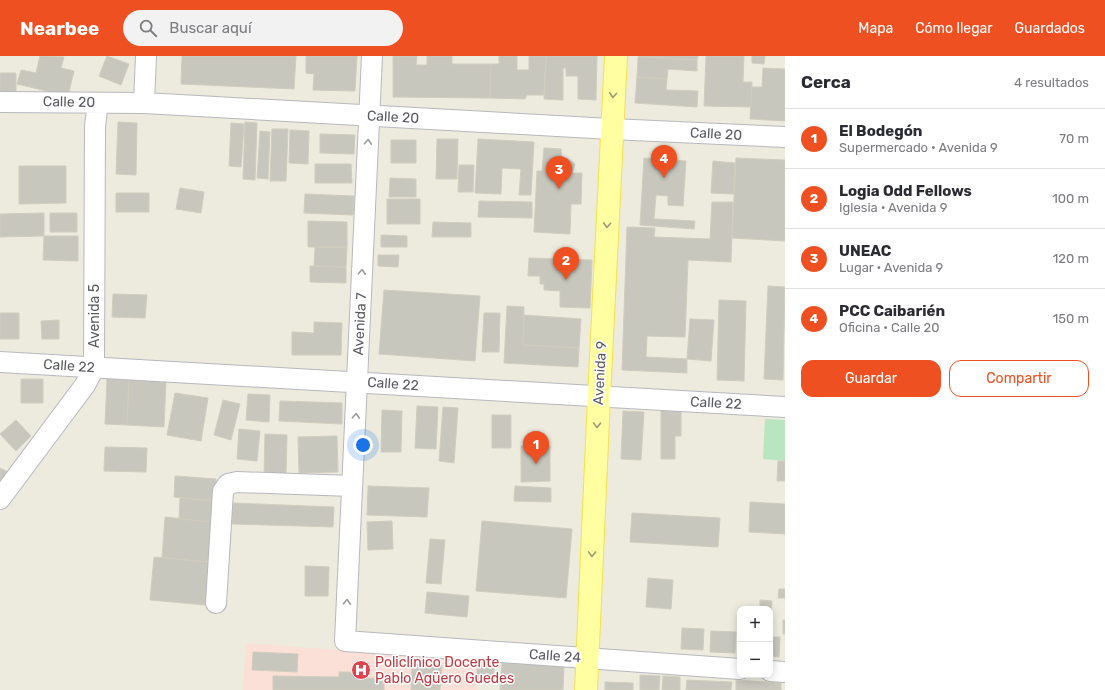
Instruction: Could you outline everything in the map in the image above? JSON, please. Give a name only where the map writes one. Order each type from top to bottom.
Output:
[{"type":"main road","name":"Avenida 9","points":[[586,690],[611,129],[616,56]]},
{"type":"street","name":"Avenida 7","points":[[345,641],[372,56]]},
{"type":"street","points":[[144,57],[144,103]]},
{"type":"street","name":"Calle 20","points":[[0,102],[144,103],[611,129],[785,137]]},
{"type":"street","name":"Avenida 5","points":[[0,499],[85,385],[94,368],[95,126],[98,103]]},
{"type":"street","name":"Calle 22","points":[[0,362],[785,407]]},
{"type":"street","points":[[216,603],[223,491],[228,484],[236,482],[352,486]]},
{"type":"street","name":"Calle 24","points":[[345,641],[737,669]]},
{"type":"street","points":[[773,671],[785,672]]},
{"type":"shaded area","name":"Policlínico Docente Pablo Agüero Guedes","points":[[246,643],[477,661],[477,690],[243,690]]},
{"type":"green space","points":[[765,419],[785,420],[785,461],[763,459]]},
{"type":"building","points":[[40,56],[64,57],[61,68],[74,71],[68,96],[17,84],[21,70],[36,73]]},
{"type":"building","points":[[107,56],[129,64],[121,85],[99,76]]},
{"type":"building","points":[[182,56],[296,56],[294,89],[181,84]]},
{"type":"building","points":[[306,56],[357,56],[355,91],[313,90],[314,74],[306,73]]},
{"type":"building","points":[[393,56],[417,56],[416,65],[427,65],[427,56],[452,56],[452,64],[491,64],[490,98],[393,97]]},
{"type":"building","points":[[499,56],[517,56],[517,70],[529,70],[529,56],[546,56],[544,95],[527,95],[525,99],[490,98],[491,64],[499,64]]},
{"type":"building","points":[[546,56],[597,56],[596,100],[578,99],[578,76],[566,76],[566,68],[563,68],[563,100],[544,99]]},
{"type":"building","points":[[638,56],[698,56],[697,60]]},
{"type":"building","points":[[706,56],[744,56],[743,82],[752,82],[751,107],[704,106]]},
{"type":"building","points":[[752,56],[765,56],[764,64],[752,63]]},
{"type":"building","points":[[638,57],[697,60],[697,71],[668,69],[667,79],[637,77]]},
{"type":"building","points":[[763,68],[785,69],[785,121],[750,119],[752,87],[762,87]]},
{"type":"building","points":[[0,73],[16,73],[16,92],[0,93]]},
{"type":"building","points":[[637,77],[667,79],[666,90],[698,91],[697,107],[635,103]]},
{"type":"building","points":[[118,122],[137,123],[136,175],[116,174]]},
{"type":"building","points":[[245,122],[257,123],[255,180],[243,179]]},
{"type":"building","points":[[231,123],[244,124],[241,167],[229,166]]},
{"type":"building","points":[[272,129],[288,129],[286,181],[270,181]]},
{"type":"building","points":[[290,130],[309,131],[308,164],[289,163]]},
{"type":"building","points":[[260,131],[270,132],[268,179],[257,178]]},
{"type":"building","points":[[320,134],[355,135],[354,154],[320,153]]},
{"type":"building","points":[[437,139],[458,139],[457,179],[436,179]]},
{"type":"building","points":[[478,139],[534,142],[531,195],[519,195],[521,169],[502,168],[501,194],[475,193]]},
{"type":"building","points":[[391,140],[416,140],[416,163],[391,163]]},
{"type":"building","points":[[544,148],[561,149],[562,161],[567,158],[575,164],[572,173],[582,173],[581,204],[571,204],[570,234],[534,232],[537,171],[542,171]]},
{"type":"building","points":[[644,158],[686,161],[683,206],[668,205],[668,196],[656,195],[654,219],[695,221],[694,229],[640,225]]},
{"type":"building","points":[[736,158],[785,160],[785,241],[732,238]]},
{"type":"building","points":[[713,161],[735,163],[734,194],[711,193]]},
{"type":"building","points":[[315,164],[351,164],[352,183],[315,183]]},
{"type":"building","points":[[459,165],[474,165],[473,192],[458,192]]},
{"type":"building","points":[[19,166],[66,166],[66,203],[19,204]]},
{"type":"building","points":[[390,178],[416,179],[416,197],[389,197]]},
{"type":"building","points":[[180,188],[204,192],[201,213],[176,209]]},
{"type":"building","points":[[116,193],[149,193],[149,212],[116,212]]},
{"type":"building","points":[[305,194],[354,196],[353,215],[304,213]]},
{"type":"building","points":[[387,199],[420,199],[420,224],[387,224]]},
{"type":"building","points":[[479,201],[532,202],[532,218],[478,217]]},
{"type":"building","points":[[712,202],[733,202],[731,262],[688,260],[685,337],[647,336],[646,357],[687,359],[687,373],[622,370],[627,227],[655,228],[654,237],[710,239]]},
{"type":"building","points":[[44,213],[44,236],[0,237],[0,214]]},
{"type":"building","points":[[50,213],[77,213],[77,232],[50,232]]},
{"type":"building","points":[[308,221],[347,222],[347,247],[308,247]]},
{"type":"building","points":[[433,222],[471,223],[471,237],[432,237]]},
{"type":"building","points":[[381,235],[407,236],[407,247],[381,247]]},
{"type":"building","points":[[44,236],[78,236],[78,261],[43,260]]},
{"type":"building","points":[[315,247],[347,247],[346,267],[314,266]]},
{"type":"building","points":[[378,255],[399,255],[398,267],[378,266]]},
{"type":"building","points":[[529,258],[592,260],[590,308],[560,307],[560,291],[544,290],[544,284],[540,284],[540,276],[528,276]]},
{"type":"building","points":[[310,266],[346,267],[346,283],[310,282]]},
{"type":"building","points":[[768,286],[785,287],[783,380],[764,379]]},
{"type":"building","points":[[384,290],[480,296],[475,361],[379,354]]},
{"type":"building","points":[[113,294],[147,295],[145,318],[112,317]]},
{"type":"building","points":[[719,300],[746,301],[744,381],[717,380]]},
{"type":"building","points":[[507,306],[524,307],[523,345],[579,348],[578,367],[504,363]]},
{"type":"building","points":[[0,313],[19,313],[19,339],[0,339]]},
{"type":"building","points":[[484,313],[500,313],[499,352],[482,352]]},
{"type":"building","points":[[524,315],[581,319],[579,348],[523,345]]},
{"type":"building","points":[[690,319],[714,320],[711,361],[687,359]]},
{"type":"building","points":[[59,320],[59,339],[42,339],[41,321]]},
{"type":"building","points":[[314,322],[342,323],[341,355],[292,355],[292,332],[314,333]]},
{"type":"building","points":[[107,378],[129,379],[127,425],[105,424]]},
{"type":"building","points":[[21,379],[43,379],[43,403],[21,403]]},
{"type":"building","points":[[129,379],[166,381],[164,427],[127,425]]},
{"type":"building","points":[[175,393],[208,398],[201,441],[167,435]]},
{"type":"building","points":[[248,394],[270,395],[269,422],[246,420]]},
{"type":"building","points":[[223,400],[240,404],[231,440],[214,435]]},
{"type":"building","points":[[280,401],[342,403],[342,424],[279,421]]},
{"type":"building","points":[[417,406],[438,407],[436,449],[415,448]]},
{"type":"building","points":[[661,406],[681,406],[681,436],[675,436],[675,459],[661,459]]},
{"type":"building","points":[[443,407],[458,408],[454,463],[439,461]]},
{"type":"building","points":[[382,410],[402,411],[401,452],[381,452]]},
{"type":"building","points":[[623,411],[644,412],[641,460],[621,459]]},
{"type":"building","points":[[492,415],[511,415],[511,448],[492,448]]},
{"type":"building","points":[[16,420],[31,436],[16,451],[0,434]]},
{"type":"building","points":[[239,429],[260,431],[257,461],[237,459]]},
{"type":"building","points":[[265,434],[287,435],[286,476],[264,475]]},
{"type":"building","points":[[337,436],[338,472],[299,473],[298,437]]},
{"type":"building","points":[[521,446],[550,446],[550,481],[521,482]]},
{"type":"building","points":[[105,447],[147,448],[146,472],[104,471]]},
{"type":"building","points":[[778,461],[785,461],[785,481],[777,481]]},
{"type":"building","points":[[0,468],[8,472],[0,484]]},
{"type":"building","points":[[175,476],[216,479],[214,501],[174,497]]},
{"type":"building","points":[[368,486],[429,488],[427,517],[367,515]]},
{"type":"building","points":[[515,486],[551,488],[551,502],[514,501]]},
{"type":"building","points":[[180,498],[214,501],[212,522],[179,519]]},
{"type":"building","points":[[750,502],[785,504],[785,534],[749,532]]},
{"type":"building","points":[[233,503],[334,507],[333,527],[232,524]]},
{"type":"building","points":[[632,513],[720,518],[718,547],[630,542]]},
{"type":"building","points":[[165,517],[212,522],[209,562],[162,558]]},
{"type":"building","points":[[392,521],[393,549],[368,550],[367,522]]},
{"type":"building","points":[[482,521],[572,529],[566,598],[476,591]]},
{"type":"building","points":[[430,539],[445,540],[441,584],[426,583]]},
{"type":"building","points":[[154,557],[209,562],[205,605],[150,600]]},
{"type":"building","points":[[305,566],[329,567],[328,596],[305,596]]},
{"type":"building","points":[[648,578],[673,580],[671,609],[646,607]]},
{"type":"building","points":[[779,589],[785,589],[785,598],[778,598]]},
{"type":"building","points":[[427,592],[469,596],[467,617],[425,613]]},
{"type":"building","points":[[760,600],[772,601],[772,606],[760,606]]},
{"type":"building","points":[[783,620],[785,620],[785,634],[783,634]]},
{"type":"building","points":[[682,628],[704,629],[703,650],[681,649]]},
{"type":"building","points":[[711,631],[736,632],[735,653],[710,652]]},
{"type":"building","points":[[773,637],[780,637],[779,657],[773,656]]},
{"type":"building","points":[[253,652],[298,654],[297,672],[252,670]]},
{"type":"building","points":[[477,661],[494,661],[494,680],[477,680]]},
{"type":"building","points":[[502,663],[564,666],[563,690],[500,690]]},
{"type":"building","points":[[412,664],[442,666],[440,690],[411,690]]},
{"type":"building","points":[[339,672],[355,672],[355,678],[384,679],[384,690],[273,690],[273,676],[339,677]]},
{"type":"building","points":[[640,675],[660,676],[659,690],[640,690]]},
{"type":"building","points":[[663,676],[680,677],[680,690],[662,690]]},
{"type":"building","points":[[687,680],[732,682],[731,690],[686,690]]},
{"type":"building","points":[[736,680],[781,683],[781,690],[736,690]]},
{"type":"building","points":[[605,682],[633,683],[633,690],[605,690]]},
{"type":"place","name":"PCC Caibarién","points":[[664,178]]},
{"type":"place","name":"UNEAC","points":[[559,189]]},
{"type":"place","name":"Logia Odd Fellows","points":[[566,280]]},
{"type":"place","name":"El Bodegón","points":[[536,464]]},
{"type":"place","name":"Policlínico Docente Pablo Agüero Guedes","points":[[361,670]]}]
